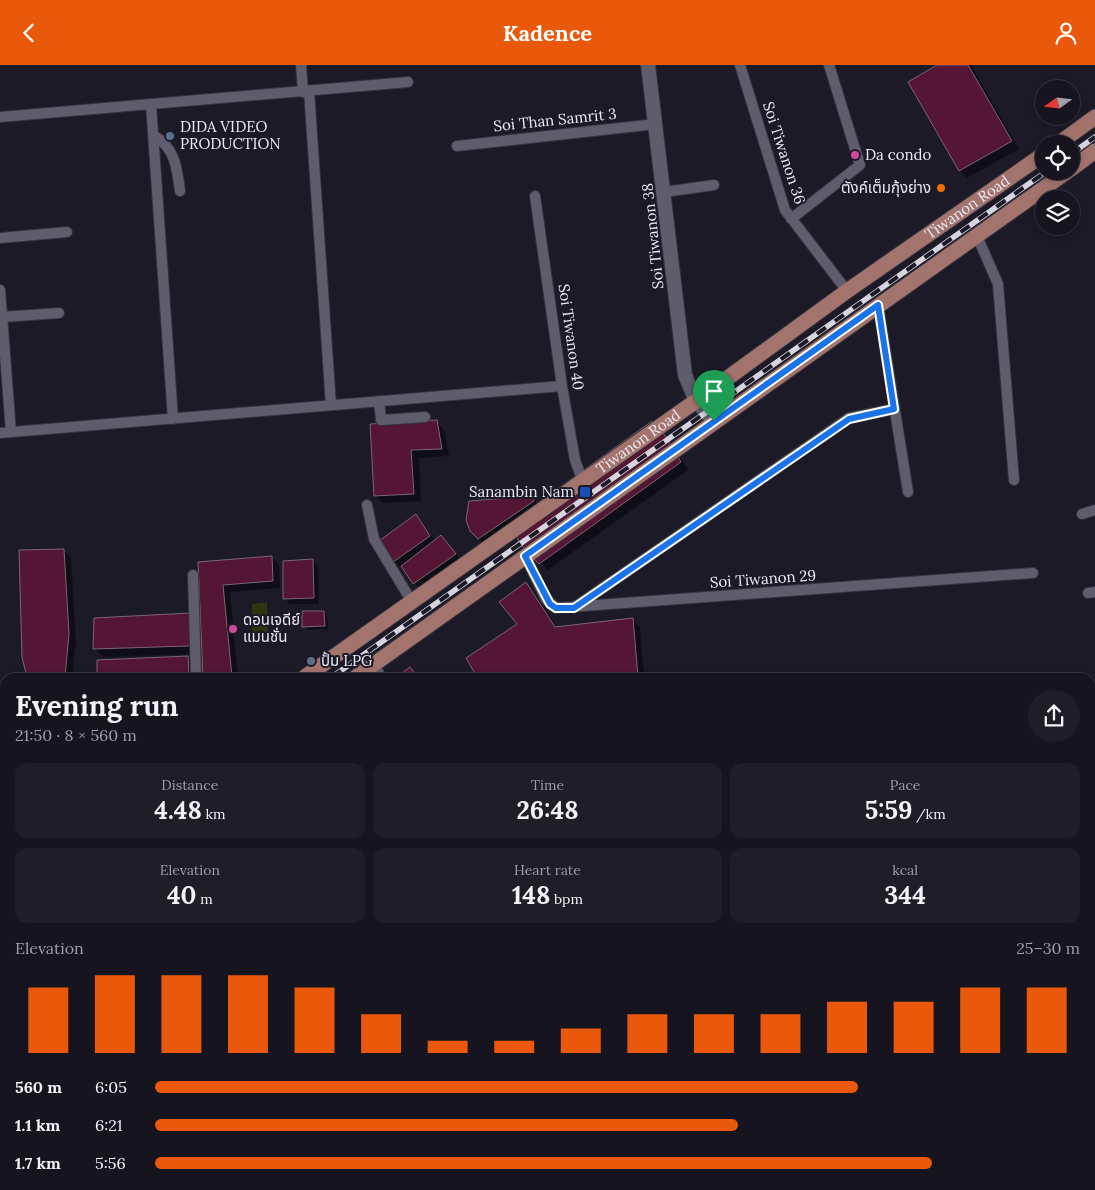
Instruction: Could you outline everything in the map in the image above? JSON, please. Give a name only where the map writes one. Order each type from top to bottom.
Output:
[{"type":"main road","points":[[1070,135],[1095,117]]},
{"type":"main road","points":[[1080,162],[1095,151]]},
{"type":"main road","name":"Tiwanon Road","points":[[311,673],[583,482],[847,291],[1035,160]]},
{"type":"main road","name":"Tiwanon Road","points":[[377,671],[525,556],[1055,180]]},
{"type":"street","points":[[301,65],[306,91],[331,405]]},
{"type":"street","name":"Soi Tiwanon 38","points":[[648,65],[685,375],[696,401],[714,421]]},
{"type":"street","name":"Soi Tiwanon 36","points":[[740,65],[785,211],[847,291]]},
{"type":"street","points":[[791,219],[860,165],[829,65]]},
{"type":"street","points":[[0,117],[408,82]]},
{"type":"street","points":[[151,105],[173,419]]},
{"type":"street","name":"Soi Than Samrit 3","points":[[457,146],[656,124]]},
{"type":"street","points":[[153,135],[164,141],[171,152],[177,167],[180,191]]},
{"type":"street","points":[[664,192],[714,185]]},
{"type":"street","name":"Soi Tiwanon 40","points":[[535,195],[562,386],[575,460],[583,482]]},
{"type":"street","points":[[0,238],[67,232]]},
{"type":"street","points":[[977,236],[998,284],[1014,479]]},
{"type":"street","points":[[0,290],[5,433],[562,386]]},
{"type":"street","points":[[878,305],[908,492]]},
{"type":"street","points":[[2,317],[59,313]]},
{"type":"street","points":[[379,401],[382,420],[424,417]]},
{"type":"street","points":[[574,608],[849,419],[894,409]]},
{"type":"street","points":[[367,505],[374,539],[412,602]]},
{"type":"street","points":[[1082,514],[1095,510]]},
{"type":"street","name":"Soi Tiwanon 29","points":[[525,556],[550,604],[556,608],[1033,573]]},
{"type":"street","points":[[193,575],[196,673]]},
{"type":"green space","points":[[267,602],[268,634],[252,634],[252,604]]},
{"type":"building","points":[[937,65],[968,65],[1012,141],[959,171],[908,82]]},
{"type":"building","points":[[437,420],[442,449],[411,450],[414,494],[374,496],[370,424]]},
{"type":"building","points":[[652,421],[668,439],[681,462],[539,564],[520,544],[510,523]]},
{"type":"building","points":[[531,496],[534,501],[478,539],[470,531],[466,520],[469,501]]},
{"type":"building","points":[[416,514],[430,536],[393,562],[379,541]]},
{"type":"building","points":[[441,535],[456,554],[413,584],[401,566]]},
{"type":"building","points":[[64,549],[69,634],[65,673],[26,673],[22,657],[19,550]]},
{"type":"building","name":"ดอนเจดีย์ แมนชั่น","points":[[272,556],[273,581],[223,585],[232,673],[203,673],[198,562]]},
{"type":"building","points":[[313,559],[314,598],[283,599],[283,561]]},
{"type":"building","points":[[526,582],[555,627],[633,618],[638,673],[475,673],[466,658],[517,624],[499,602]]},
{"type":"building","points":[[302,611],[324,611],[325,626],[302,627]]},
{"type":"building","points":[[190,613],[190,646],[93,649],[94,618]]},
{"type":"building","points":[[188,656],[189,673],[97,673],[97,660]]},
{"type":"building","points":[[410,667],[414,673],[402,673]]},
{"type":"railway","points":[[1080,148],[1095,137]]},
{"type":"railway","points":[[338,673],[1035,179]]},
{"type":"place","name":"DIDA VIDEO PRODUCTION","points":[[170,136]]},
{"type":"place","name":"Da condo","points":[[855,155]]},
{"type":"place","name":"ตังค์เต็มกุ้งย่าง","points":[[941,188]]},
{"type":"place","name":"Sanambin Nam","points":[[585,492]]},
{"type":"place","name":"ดอนเจดีย์ แมนชั่น","points":[[233,629]]},
{"type":"place","name":"ปั้ม LPG","points":[[311,661]]},
{"type":"route","points":[[878,305],[894,409],[849,419],[574,608],[556,608],[550,604],[525,556],[714,421],[878,305]]}]
